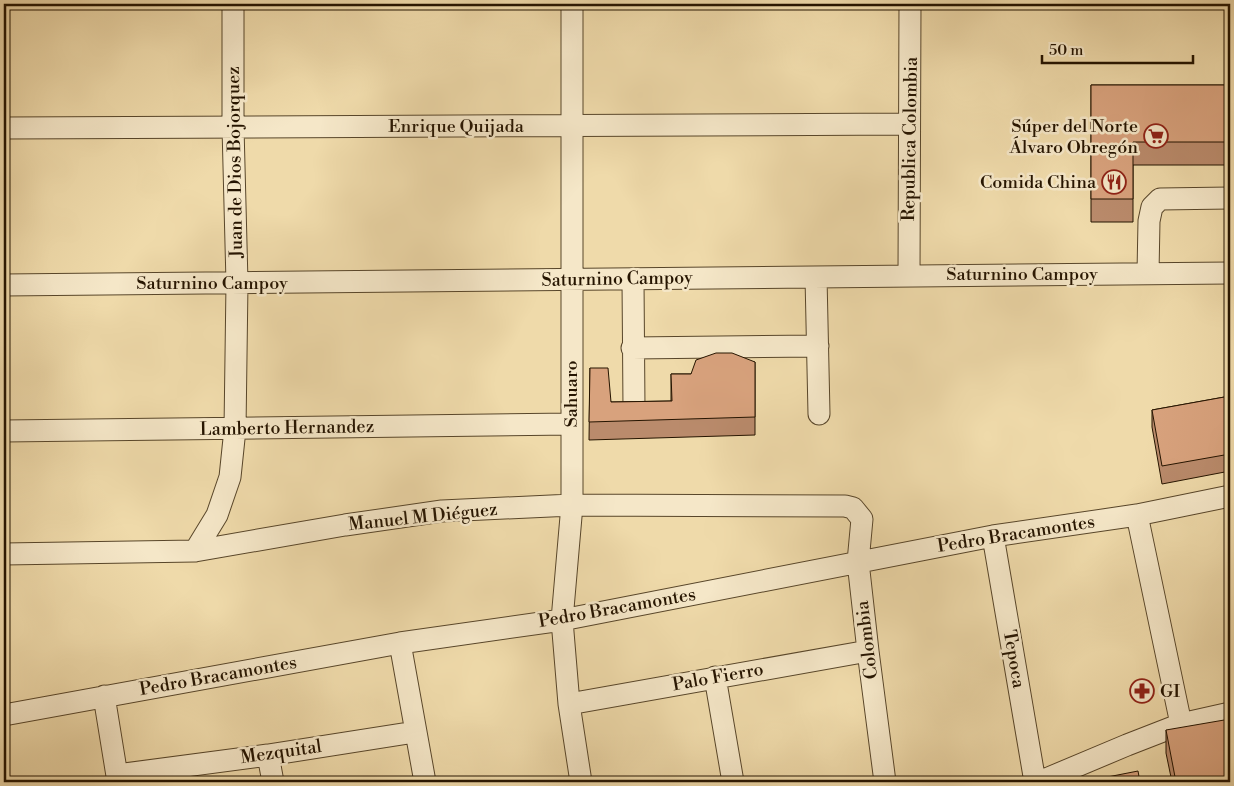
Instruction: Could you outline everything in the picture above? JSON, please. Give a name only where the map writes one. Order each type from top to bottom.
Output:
[{"type":"street","name":"Juan de Dios Bojorquez","points":[[195,551],[216,515],[230,477],[235,429],[237,283],[233,127],[233,4]]},
{"type":"street","name":"Sahuaro","points":[[572,4],[572,505],[562,620],[569,704],[581,782]]},
{"type":"street","name":"Republica Colombia","points":[[909,275],[910,4]]},
{"type":"street","name":"Enrique Quijada","points":[[4,128],[909,124]]},
{"type":"street","points":[[1148,274],[1149,221],[1152,207],[1160,199],[1230,198]]},
{"type":"street","name":"Saturnino Campoy","points":[[4,285],[1230,273]]},
{"type":"street","points":[[816,277],[819,414]]},
{"type":"street","points":[[633,280],[632,348],[634,409]]},
{"type":"street","points":[[632,348],[818,346]]},
{"type":"street","name":"Lamberto Hernandez","points":[[4,431],[571,424]]},
{"type":"street","name":"Pedro Bracamontes","points":[[4,715],[400,643],[562,620],[993,536],[1137,515],[1230,496]]},
{"type":"street","name":"Manuel M Diéguez","points":[[4,554],[195,551],[345,525],[442,511],[572,505],[845,506]]},
{"type":"street","name":"Colombia","points":[[845,506],[853,508],[862,520],[858,562],[885,782]]},
{"type":"street","points":[[1137,515],[1181,724]]},
{"type":"street","name":"Tepoca","points":[[993,536],[1037,782]]},
{"type":"street","points":[[400,643],[425,782]]},
{"type":"street","name":"Palo Fierro","points":[[569,704],[868,651]]},
{"type":"street","points":[[715,677],[733,782]]},
{"type":"street","points":[[104,696],[117,779]]},
{"type":"street","points":[[1037,782],[1181,724],[1230,713]]},
{"type":"street","name":"Mezquital","points":[[117,779],[415,732]]},
{"type":"street","points":[[268,755],[273,782]]},
{"type":"building","points":[[1091,85],[1230,85],[1230,142],[1133,142],[1133,199],[1091,199]]},
{"type":"building","points":[[716,353],[732,353],[755,362],[755,417],[589,422],[590,368],[608,368],[611,402],[672,401],[671,374],[691,374],[696,360]]},
{"type":"building","points":[[1230,396],[1230,454],[1162,466],[1152,410]]},
{"type":"building","points":[[1230,719],[1230,782],[1176,782],[1166,730]]},
{"type":"building","points":[[1138,771],[1140,782],[1082,782]]},
{"type":"place","name":"Súper del Norte Álvaro Obregón","points":[[1156,136]]},
{"type":"place","name":"Comida China","points":[[1114,182]]},
{"type":"place","name":"GI","points":[[1142,691]]}]
